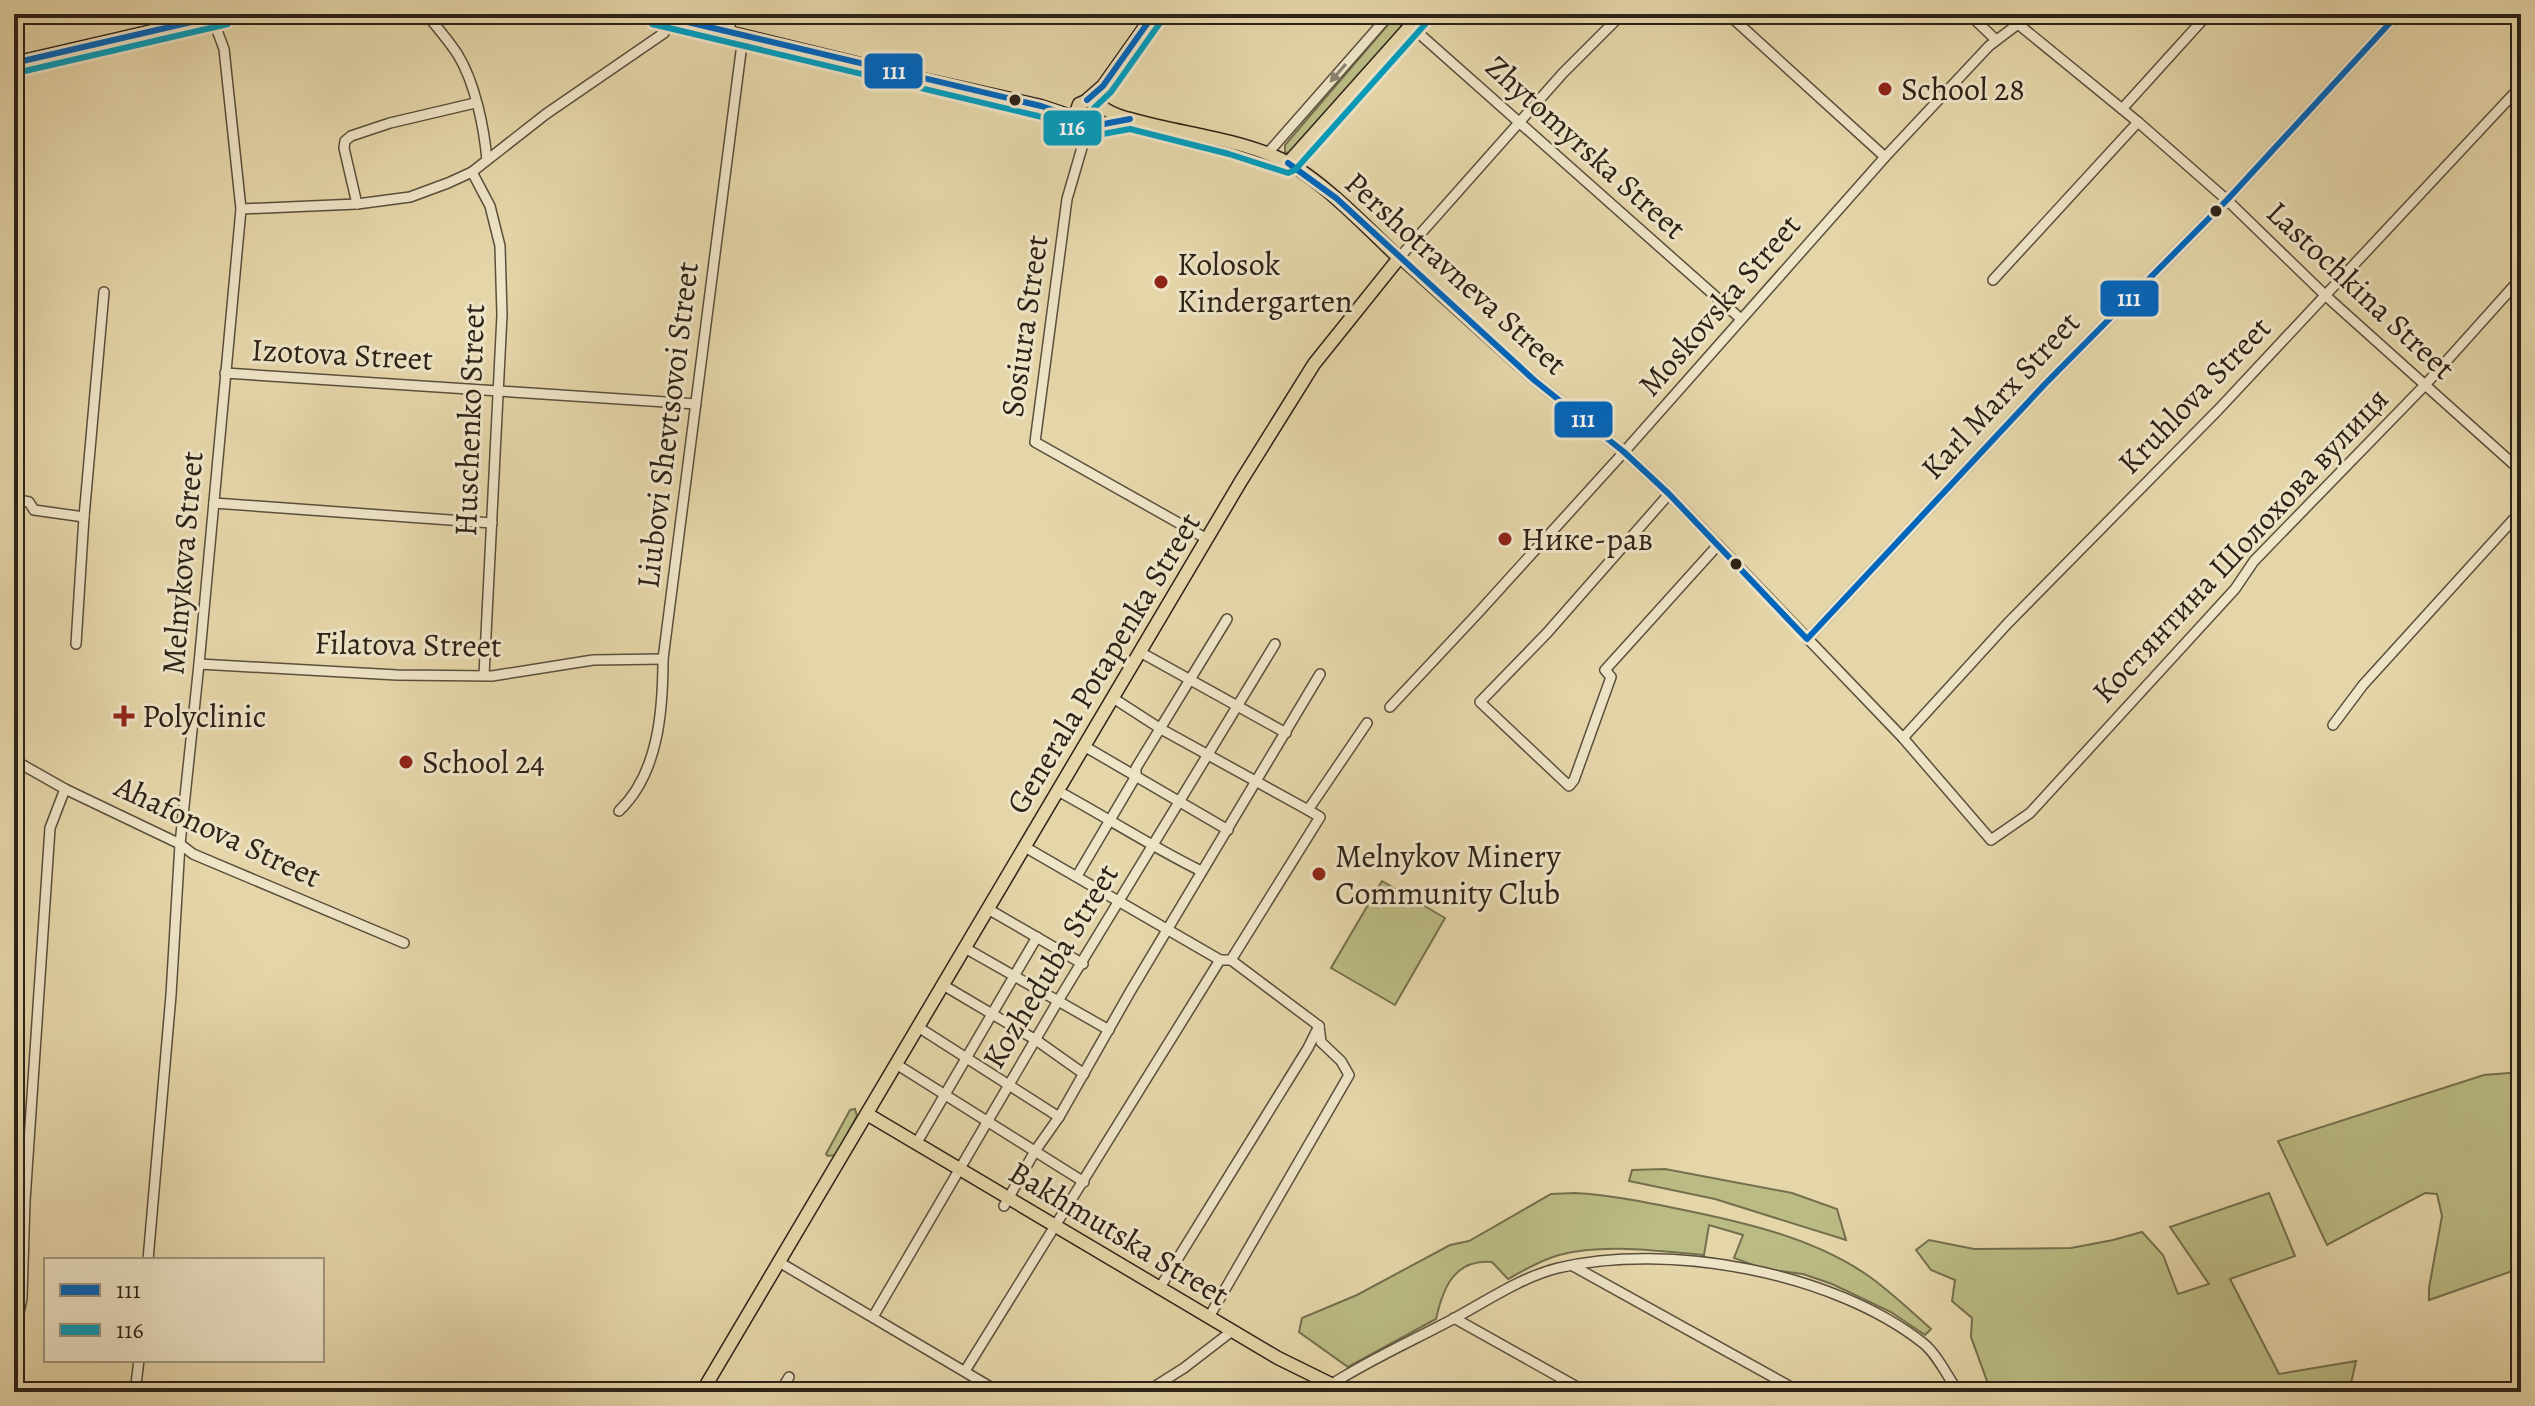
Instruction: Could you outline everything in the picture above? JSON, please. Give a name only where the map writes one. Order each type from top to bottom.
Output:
[{"type":"main road","points":[[14,63],[226,14]]},
{"type":"main road","points":[[654,14],[1041,106],[1086,124],[1102,119],[1103,108],[1098,102],[1085,100],[1041,106]]},
{"type":"main road","points":[[1086,124],[1077,109],[1103,86],[1154,14]]},
{"type":"main road","points":[[1288,163],[1421,14]]},
{"type":"main road","name":"Pershotravneva Street","points":[[1103,108],[1130,119],[1267,154],[1288,163],[1336,198],[1399,258]]},
{"type":"main road","name":"Pershotravneva Street","points":[[1086,124],[1130,119]]},
{"type":"main road","name":"Generala Potapenka Street","points":[[702,1392],[1140,652],[1203,537],[1314,364],[1399,258]]},
{"type":"main road","name":"Bakhmutska Street","points":[[867,1114],[960,1169],[1006,1202],[1278,1358],[1347,1392]]},
{"type":"street","points":[[162,14],[173,28]]},
{"type":"street","points":[[426,14],[457,53],[471,82],[484,128],[487,160]]},
{"type":"street","name":"Liubovi Shevtsovoi Street","points":[[619,811],[634,797],[650,762],[663,700],[663,659],[696,404],[736,34],[730,14]]},
{"type":"street","points":[[1267,154],[1390,14]]},
{"type":"street","name":"Zhytomyrska Street","points":[[1397,14],[1741,319]]},
{"type":"street","name":"Generala Potapenka Street","points":[[1399,258],[1563,73],[1622,14]]},
{"type":"street","points":[[1728,14],[1885,157]]},
{"type":"street","points":[[1969,14],[1996,40]]},
{"type":"street","name":"Moskovska Street","points":[[1390,707],[1624,452],[1885,157],[1996,40],[2028,14]]},
{"type":"street","name":"Karl Marx Street","points":[[1807,639],[2045,384],[2227,200],[2398,14]]},
{"type":"street","points":[[2122,109],[2203,16]]},
{"type":"street","name":"Melnykova Street","points":[[148,1258],[171,995],[180,844],[241,209],[224,49],[212,17]]},
{"type":"street","points":[[241,209],[357,204],[410,197],[472,172],[546,114],[664,33],[671,18]]},
{"type":"street","name":"Lastochkina Street","points":[[2018,24],[2227,200],[2326,296],[2521,471]]},
{"type":"street","name":"Kruhlova Street","points":[[1903,738],[2019,612],[2218,410],[2521,86]]},
{"type":"street","points":[[357,204],[345,141],[351,136],[390,123],[475,103]]},
{"type":"street","points":[[1993,280],[2138,122]]},
{"type":"street","name":"Sosiura Street","points":[[1086,124],[1067,199],[1035,442],[1203,537]]},
{"type":"street","name":"Huschenko Street","points":[[472,172],[490,206],[500,246],[502,315],[484,675]]},
{"type":"street","name":"Pershotravneva Street","points":[[1399,258],[1534,380],[1624,452],[1669,494],[1903,738],[1991,840]]},
{"type":"street","name":"Костянтина Шолохова вулиця","points":[[1991,840],[2030,813],[2235,589],[2254,561],[2425,385],[2521,278]]},
{"type":"street","points":[[76,644],[104,292]]},
{"type":"street","name":"Izotova Street","points":[[225,373],[696,404]]},
{"type":"street","points":[[1669,494],[1547,633],[1480,702],[1569,786],[1574,780],[1611,677],[1605,670],[1718,545]]},
{"type":"street","points":[[14,499],[29,502],[34,510],[84,517]]},
{"type":"street","points":[[214,503],[492,523]]},
{"type":"street","points":[[2333,725],[2363,685],[2521,511]]},
{"type":"street","name":"Kozheduba Street","points":[[1077,876],[1136,776],[1136,768],[1227,619]]},
{"type":"street","name":"Kozheduba Street","points":[[873,1317],[1058,1001],[1275,644]]},
{"type":"street","points":[[1140,652],[1286,733]]},
{"type":"street","name":"Filatova Street","points":[[199,664],[397,675],[492,676],[593,660],[663,659]]},
{"type":"street","points":[[1006,1202],[1320,674]]},
{"type":"street","points":[[965,1371],[1320,817],[1161,729],[1113,698]]},
{"type":"street","points":[[1308,810],[1367,723]]},
{"type":"street","points":[[1084,746],[1228,830]]},
{"type":"street","name":"Ahafonova Street","points":[[14,760],[65,789],[180,844],[193,854],[404,943]]},
{"type":"street","points":[[14,1337],[22,1298],[25,1201],[50,828],[65,789]]},
{"type":"street","points":[[1058,791],[1110,819],[1152,847],[1201,871]]},
{"type":"street","points":[[1025,847],[1119,903],[1226,960],[1319,1026],[1321,1042],[1341,1061],[1349,1075],[1209,1317]]},
{"type":"street","points":[[988,909],[1083,964]]},
{"type":"street","name":"Kozheduba Street","points":[[916,1144],[1037,937]]},
{"type":"street","points":[[965,948],[1109,1030]]},
{"type":"street","points":[[943,985],[1036,1040],[1084,1074]]},
{"type":"street","points":[[1159,1289],[1319,1026]]},
{"type":"street","points":[[918,1027],[1059,1117]]},
{"type":"street","points":[[896,1064],[1084,1182]]},
{"type":"street","points":[[1332,1384],[1360,1366],[1518,1284],[1558,1268],[1658,1258],[1734,1266],[1834,1294],[1889,1320],[1926,1345],[1958,1392]]},
{"type":"street","points":[[779,1262],[999,1392]]},
{"type":"street","points":[[1573,1266],[1800,1392]]},
{"type":"street","points":[[1454,1318],[1586,1392]]},
{"type":"street","points":[[1146,1392],[1184,1368],[1232,1331]]},
{"type":"street","points":[[135,1392],[139,1362]]},
{"type":"street","points":[[780,1392],[789,1377]]},
{"type":"green space","points":[[1391,21],[1398,21],[1402,27],[1291,154],[1285,152],[1285,145]]},
{"type":"green space","points":[[1382,881],[1445,918],[1395,1005],[1331,968]]},
{"type":"green space","points":[[2521,1072],[2521,1268],[2429,1300],[2442,1216],[2437,1194],[2425,1193],[2327,1245],[2278,1141],[2484,1075]]},
{"type":"green space","points":[[855,1109],[857,1116],[836,1155],[828,1156],[826,1154],[850,1110]]},
{"type":"green space","points":[[1665,1169],[1792,1193],[1837,1209],[1846,1240],[1715,1199],[1629,1181],[1632,1170]]},
{"type":"green space","points":[[1575,1193],[1627,1199],[1703,1214],[1802,1242],[1849,1263],[1870,1277],[1931,1329],[1925,1335],[1891,1312],[1832,1284],[1803,1274],[1764,1269],[1734,1258],[1743,1235],[1709,1225],[1704,1255],[1631,1249],[1576,1251],[1546,1260],[1508,1279],[1492,1262],[1468,1265],[1452,1278],[1442,1297],[1436,1319],[1348,1367],[1299,1332],[1302,1318],[1357,1295],[1450,1245],[1469,1241],[1551,1194]]},
{"type":"green space","points":[[2269,1193],[2295,1256],[2230,1279],[2279,1374],[2356,1361],[2349,1392],[1991,1392],[1971,1337],[1972,1318],[1952,1301],[1955,1280],[1931,1270],[1916,1250],[1929,1240],[1974,1249],[2071,1248],[2142,1232],[2163,1255],[2178,1294],[2209,1284],[2170,1227]]},
{"type":"transit line","name":"111","points":[[14,63],[226,14]]},
{"type":"transit line","name":"111","points":[[654,14],[1041,106],[1077,118],[1088,127],[1130,119]]},
{"type":"transit line","name":"111","points":[[1087,100],[1103,86],[1154,14]]},
{"type":"transit line","name":"111","points":[[1288,163],[1336,198],[1534,380],[1624,452],[1669,494],[1807,639],[2045,384],[2227,200],[2398,14]]},
{"type":"transit line","name":"116","points":[[1094,108],[1111,92],[1162,20]]},
{"type":"transit line","name":"116","points":[[652,24],[1038,116],[1071,127],[1086,137],[1130,129],[1229,154],[1288,173],[1295,170],[1428,21]]},
{"type":"transit line","name":"116","points":[[16,73],[228,24]]},
{"type":"place","name":"School 28","points":[[1885,89]]},
{"type":"place","name":"Kolosok Kindergarten","points":[[1161,282]]},
{"type":"place","name":"Нике-рав","points":[[1505,539]]},
{"type":"place","name":"Polyclinic","points":[[124,716]]},
{"type":"place","name":"School 24","points":[[406,762]]},
{"type":"place","name":"Melnykov Minery Community Club","points":[[1319,874]]}]
